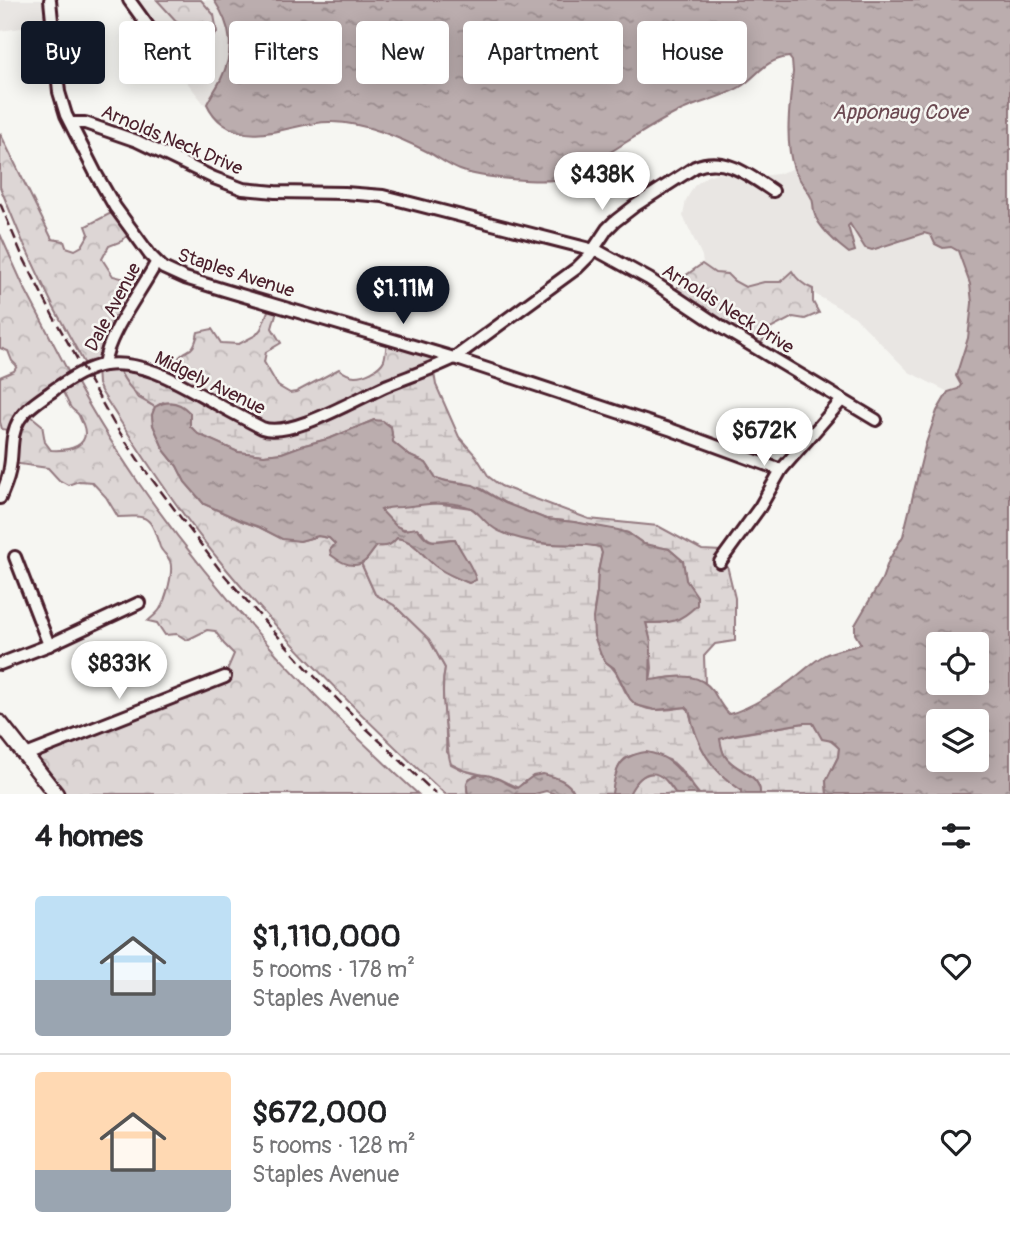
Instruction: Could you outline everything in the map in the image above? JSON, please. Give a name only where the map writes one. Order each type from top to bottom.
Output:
[{"type":"main road","points":[[0,723],[56,794]]},
{"type":"street","name":"Arnolds Neck Drive","points":[[50,0],[59,92],[71,123],[85,122],[137,141],[243,189],[383,196],[593,250],[649,279],[724,329],[877,420]]},
{"type":"street","points":[[129,0],[145,21]]},
{"type":"street","name":"Staples Avenue","points":[[71,123],[115,207],[156,263],[169,272],[454,358],[692,437],[781,470]]},
{"type":"street","name":"Midgely Avenue","points":[[104,365],[123,365],[159,374],[262,428],[275,431],[320,417],[454,358],[568,275],[583,262],[607,229],[621,216],[690,169],[716,162],[773,191]]},
{"type":"street","name":"Dale Avenue","points":[[0,498],[10,467],[8,431],[37,401],[72,377],[104,365],[117,330],[156,263]]},
{"type":"street","points":[[720,562],[760,507],[781,470],[842,400]]},
{"type":"street","points":[[15,557],[49,645]]},
{"type":"street","points":[[0,664],[49,645],[139,603]]},
{"type":"street","points":[[26,755],[225,677]]},
{"type":"shaded area","points":[[0,0],[50,0],[51,20],[21,21],[21,28],[0,31]]},
{"type":"shaded area","points":[[130,0],[214,0],[228,24],[229,58],[207,104],[205,105],[188,84],[215,84],[215,21],[146,21]]},
{"type":"shaded area","points":[[794,168],[811,196],[814,213],[835,242],[849,252],[853,242],[848,226],[850,223],[856,233],[880,249],[925,233],[931,235],[936,244],[943,248],[951,247],[958,251],[970,284],[972,303],[968,338],[956,376],[961,385],[958,389],[948,392],[909,372],[855,317],[813,293],[813,289],[796,278],[745,287],[727,274],[715,273],[703,265],[702,256],[683,216],[686,200],[694,186],[716,173],[760,176],[778,174]]},
{"type":"green space","points":[[157,0],[201,0],[214,15],[217,32],[215,34],[215,21],[176,21]]},
{"type":"green space","points":[[0,133],[52,239],[64,241],[66,247],[75,250],[82,246],[89,234],[86,226],[117,210],[132,230],[122,241],[109,246],[102,259],[113,276],[125,279],[140,271],[149,276],[104,359],[118,365],[137,397],[155,407],[153,425],[164,450],[185,482],[204,504],[275,535],[300,541],[318,536],[329,538],[358,564],[361,563],[375,594],[394,605],[429,639],[445,668],[443,688],[446,751],[463,770],[480,775],[470,778],[468,794],[445,794],[358,712],[249,595],[175,502],[101,391],[97,368],[88,369],[53,306],[0,187]]},
{"type":"green space","points":[[0,234],[71,377],[129,469],[169,525],[269,646],[342,722],[418,794],[56,794],[26,754],[225,675],[234,654],[215,631],[207,630],[187,640],[177,634],[165,635],[157,623],[148,621],[162,605],[169,585],[171,566],[147,520],[118,517],[106,497],[92,482],[79,481],[68,485],[48,468],[12,463],[13,431],[2,429],[0,422],[0,377],[14,371],[17,366],[8,351],[0,348]],"holes":[[[59,386],[78,414],[85,432],[84,438],[77,446],[51,450],[45,442],[42,425],[26,412]]]},
{"type":"green space","points":[[702,264],[715,273],[727,274],[745,287],[764,282],[780,282],[792,271],[801,282],[813,289],[813,302],[819,313],[805,319],[793,317],[770,329],[758,348],[674,293],[685,276]]},
{"type":"green space","points":[[271,303],[278,307],[272,328],[281,343],[266,352],[264,362],[278,386],[290,393],[339,369],[353,376],[371,371],[384,360],[388,338],[450,358],[277,430],[169,376],[177,360],[194,345],[198,332],[212,329],[221,343],[239,344],[256,335],[261,329]]},
{"type":"green space","points":[[122,363],[277,430],[433,367],[436,385],[459,437],[476,456],[489,477],[501,486],[589,519],[658,526],[702,550],[722,551],[735,598],[735,641],[715,644],[704,656],[705,683],[685,677],[650,681],[652,668],[646,622],[661,623],[692,589],[686,581],[683,561],[669,549],[644,544],[628,533],[546,519],[505,503],[482,489],[436,478],[426,463],[410,456],[393,442],[391,427],[374,420],[331,438],[282,453],[264,455],[238,452],[197,434],[190,426],[190,413],[163,402],[155,407],[142,398],[124,379],[117,365]]},
{"type":"green space","points":[[435,503],[471,508],[500,531],[538,543],[600,547],[602,553],[594,609],[606,662],[615,672],[630,699],[644,708],[669,710],[686,707],[706,756],[721,774],[741,790],[741,794],[699,794],[674,763],[641,754],[633,755],[622,762],[612,794],[575,794],[572,788],[525,781],[518,788],[451,764],[443,699],[445,668],[429,639],[394,605],[375,594],[361,563],[377,546],[388,545],[396,538],[409,542],[449,574],[469,583],[475,580],[455,539],[428,539],[422,531],[403,529],[393,524],[381,510],[386,507]]},
{"type":"green space","points":[[813,723],[821,734],[839,748],[838,757],[826,781],[827,794],[760,794],[752,777],[725,756],[719,739],[724,737]]},
{"type":"green space","points":[[655,773],[664,778],[676,794],[629,794],[639,779]]},
{"type":"water","name":"Apponaug Cove","points":[[214,0],[1010,0],[1010,794],[827,794],[826,781],[838,757],[839,748],[832,741],[822,739],[813,723],[804,723],[720,739],[723,752],[729,761],[752,777],[759,787],[760,794],[741,794],[741,790],[721,774],[706,756],[686,707],[655,710],[636,705],[614,668],[601,655],[594,636],[593,618],[602,553],[600,547],[544,543],[519,538],[488,524],[471,508],[436,503],[381,510],[396,526],[404,530],[417,528],[428,539],[435,541],[455,539],[476,580],[469,583],[445,572],[432,564],[410,542],[397,538],[388,545],[377,546],[361,564],[347,564],[331,555],[330,550],[335,544],[329,538],[318,536],[300,541],[282,539],[204,504],[185,482],[164,450],[153,425],[155,407],[174,403],[190,413],[190,426],[198,434],[238,452],[264,455],[282,453],[331,438],[374,420],[383,421],[391,427],[393,442],[410,456],[426,463],[436,478],[473,485],[505,503],[546,519],[618,530],[644,544],[669,549],[683,561],[686,580],[697,596],[697,605],[674,621],[646,623],[651,642],[650,680],[684,676],[700,680],[713,691],[729,714],[774,692],[823,656],[861,644],[855,634],[855,625],[903,536],[925,446],[937,411],[948,392],[961,385],[956,376],[968,338],[972,303],[970,284],[958,251],[935,244],[931,235],[924,233],[872,250],[865,248],[850,224],[848,226],[855,251],[849,253],[823,229],[814,212],[812,199],[796,173],[791,158],[789,121],[793,72],[789,57],[773,61],[747,81],[747,21],[637,21],[637,84],[743,84],[668,117],[572,176],[556,180],[513,179],[460,170],[405,141],[357,125],[319,122],[249,134],[223,124],[207,104],[221,79],[229,53],[229,84],[342,84],[342,21],[229,21],[229,34]]},
{"type":"water","points":[[646,752],[671,762],[699,794],[676,794],[664,779],[652,773],[640,778],[629,794],[612,794],[617,770],[624,760]]},
{"type":"water","points":[[543,774],[566,783],[575,794],[546,791],[535,794],[468,794],[467,783],[475,776],[492,776],[517,788],[533,776]]},
{"type":"railway","points":[[0,203],[22,255],[53,316],[114,424],[145,470],[220,570],[266,623],[313,675],[436,794]]}]
